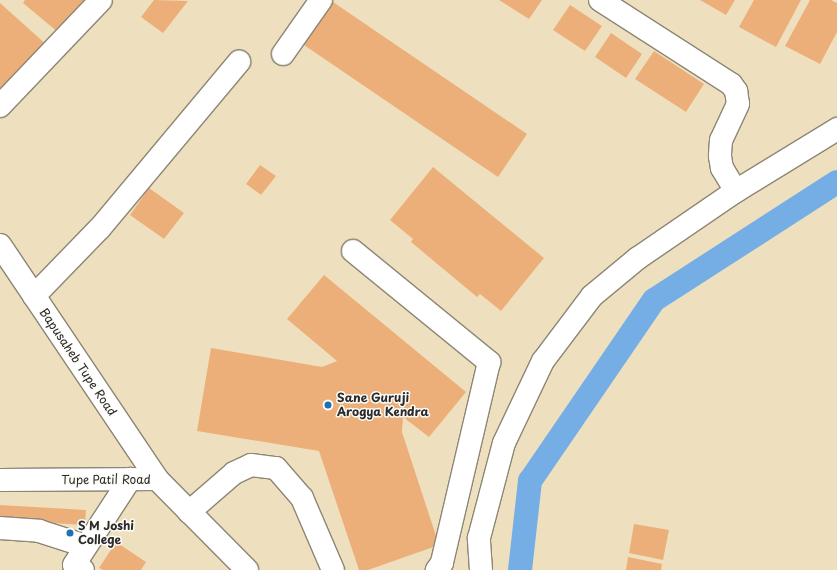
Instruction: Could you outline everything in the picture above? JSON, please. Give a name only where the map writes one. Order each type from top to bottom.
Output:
[{"type":"street","points":[[0,106],[101,0]]},
{"type":"street","points":[[283,54],[321,0]]},
{"type":"street","points":[[600,0],[731,84],[736,91],[738,104],[721,140],[720,156],[722,168],[736,191]]},
{"type":"street","points":[[34,296],[100,228],[239,62]]},
{"type":"street","points":[[481,570],[479,538],[504,443],[543,361],[592,296],[638,258],[736,191],[837,129]]},
{"type":"street","name":"Bapusaheb Tupe Road","points":[[0,246],[156,479]]},
{"type":"street","points":[[353,251],[489,362],[442,563],[437,570]]},
{"type":"street","points":[[189,512],[240,470],[251,465],[276,468],[302,498],[333,570]]},
{"type":"street","points":[[83,570],[74,564],[130,479]]},
{"type":"street","name":"Tupe Patil Road","points":[[0,480],[156,479],[247,570]]},
{"type":"street","points":[[0,528],[39,531],[86,546]]},
{"type":"building","points":[[25,0],[87,0],[59,33],[23,3]]},
{"type":"building","points":[[154,0],[188,1],[163,33],[141,17]]},
{"type":"building","points":[[330,0],[527,134],[498,177],[301,43]]},
{"type":"building","points":[[499,0],[542,0],[529,19]]},
{"type":"building","points":[[700,0],[735,0],[726,15]]},
{"type":"building","points":[[754,0],[801,0],[776,47],[739,27]]},
{"type":"building","points":[[810,0],[831,0],[837,3],[837,32],[820,64],[785,46]]},
{"type":"building","points":[[0,3],[48,46],[0,101]]},
{"type":"building","points":[[570,5],[602,26],[585,51],[553,30]]},
{"type":"building","points":[[611,33],[642,54],[626,78],[595,57]]},
{"type":"building","points":[[654,51],[704,84],[686,112],[635,79]]},
{"type":"building","points":[[260,165],[276,176],[261,195],[246,184]]},
{"type":"building","points":[[433,167],[544,258],[501,311],[480,294],[477,297],[411,242],[413,239],[390,220]]},
{"type":"building","points":[[149,188],[184,213],[164,239],[130,215]]},
{"type":"building","points":[[324,275],[466,392],[429,437],[403,417],[402,432],[439,545],[368,570],[359,570],[319,451],[197,431],[211,348],[322,367],[337,361],[287,319]]},
{"type":"building","points":[[0,505],[86,510],[85,525],[0,520]]},
{"type":"building","points":[[634,524],[669,530],[663,560],[629,553]]},
{"type":"building","points":[[116,542],[146,562],[141,570],[103,570],[99,568]]},
{"type":"building","points":[[628,557],[662,564],[661,570],[626,570]]},
{"type":"waterway","points":[[520,570],[530,481],[654,300],[837,182]]},
{"type":"place","name":"Sane Guruji Arogya Kendra","points":[[328,405]]},
{"type":"place","name":"S M Joshi College","points":[[70,533]]}]
